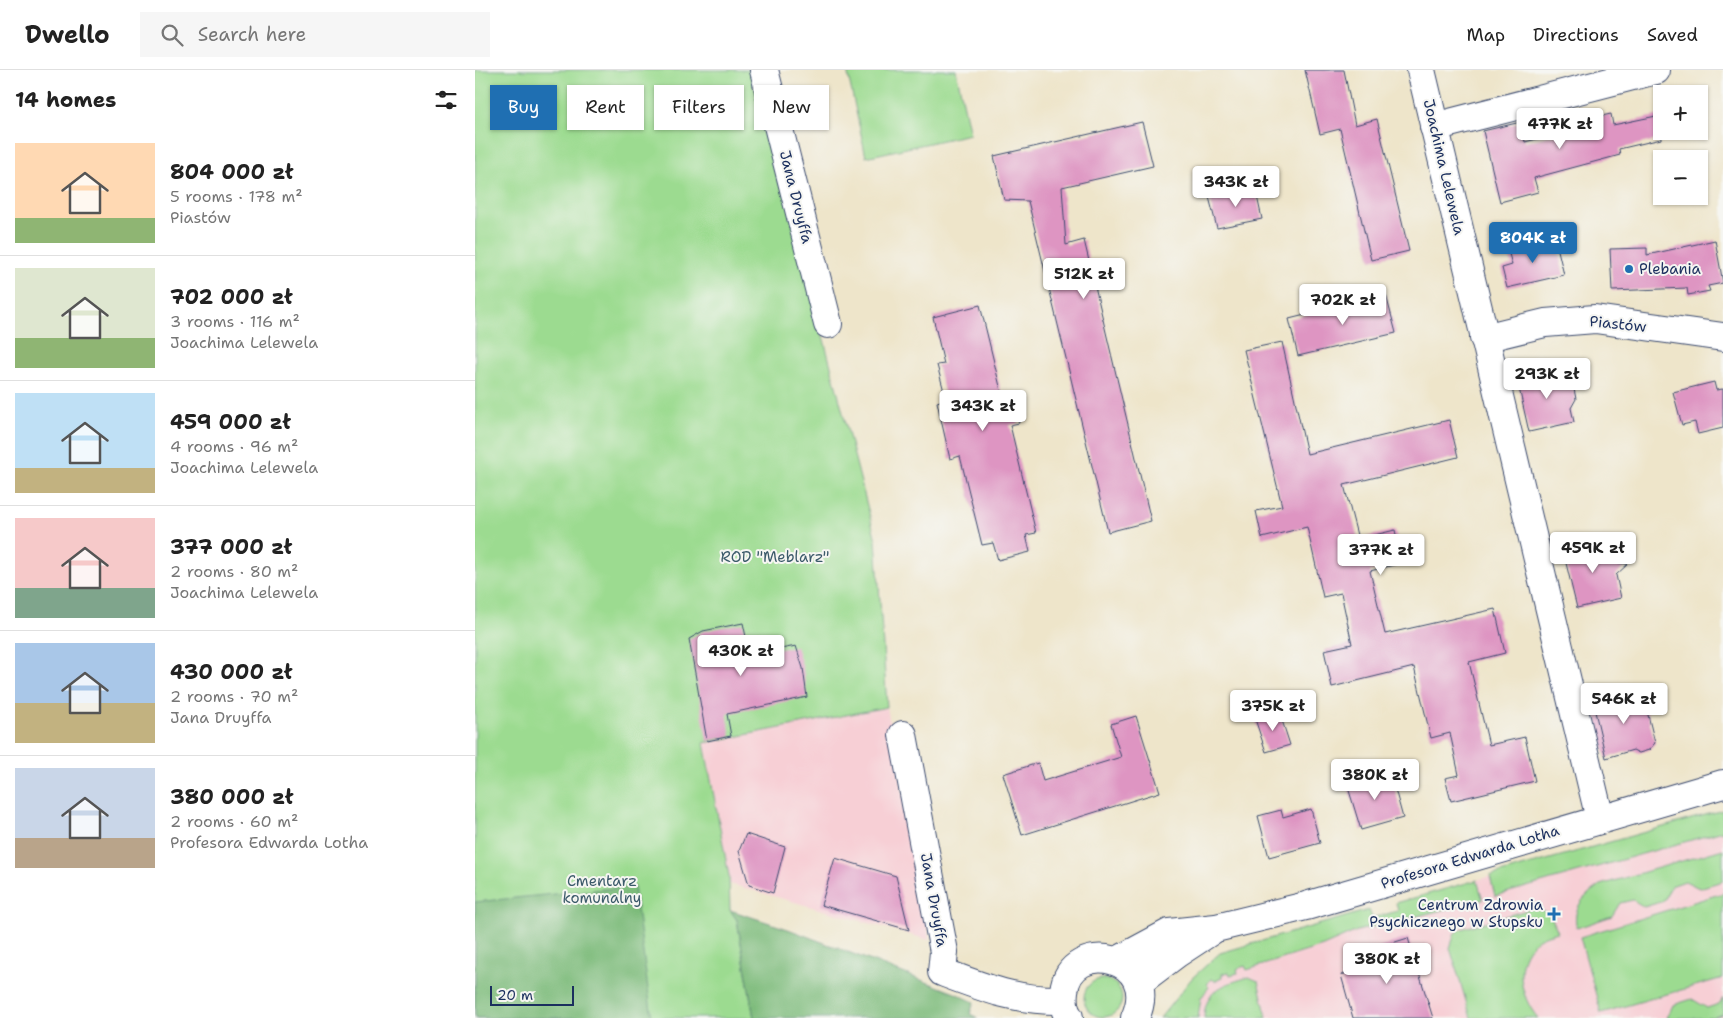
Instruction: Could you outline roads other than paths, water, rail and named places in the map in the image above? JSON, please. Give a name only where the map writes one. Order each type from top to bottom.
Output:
[{"type":"street","name":"Jana Druyffa","points":[[764,70],[828,324]]},
{"type":"street","name":"Joachima Lelewela","points":[[1421,70],[1483,338],[1599,819]]},
{"type":"street","points":[[1434,127],[1656,70]]},
{"type":"street","name":"Piastów","points":[[1483,338],[1545,323],[1595,318],[1723,337]]},
{"type":"street","name":"Jana Druyffa","points":[[903,735],[944,952],[942,972],[995,993],[1034,1000],[1066,1009]]},
{"type":"street","name":"Profesora Edwarda Lotha","points":[[1216,928],[1306,906],[1723,784]]},
{"type":"street","points":[[1117,961],[1169,933],[1216,928]]},
{"type":"street","points":[[1139,982],[1176,954],[1216,928]]},
{"type":"street","points":[[1066,1009],[1064,987],[1070,975],[1079,965],[1091,959],[1104,958],[1117,961],[1126,966],[1139,982],[1140,1006],[1135,1018]]},
{"type":"place","name":"Plebania","points":[[1629,269]]},
{"type":"place","name":"Centrum Zdrowia Psychicznego w Słupsku","points":[[1554,914]]},
{"type":"park label","name":"ROD \"Meblarz\"","points":[[775,557]]},
{"type":"park label","name":"Cmentarz komunalny","points":[[602,890]]}]
